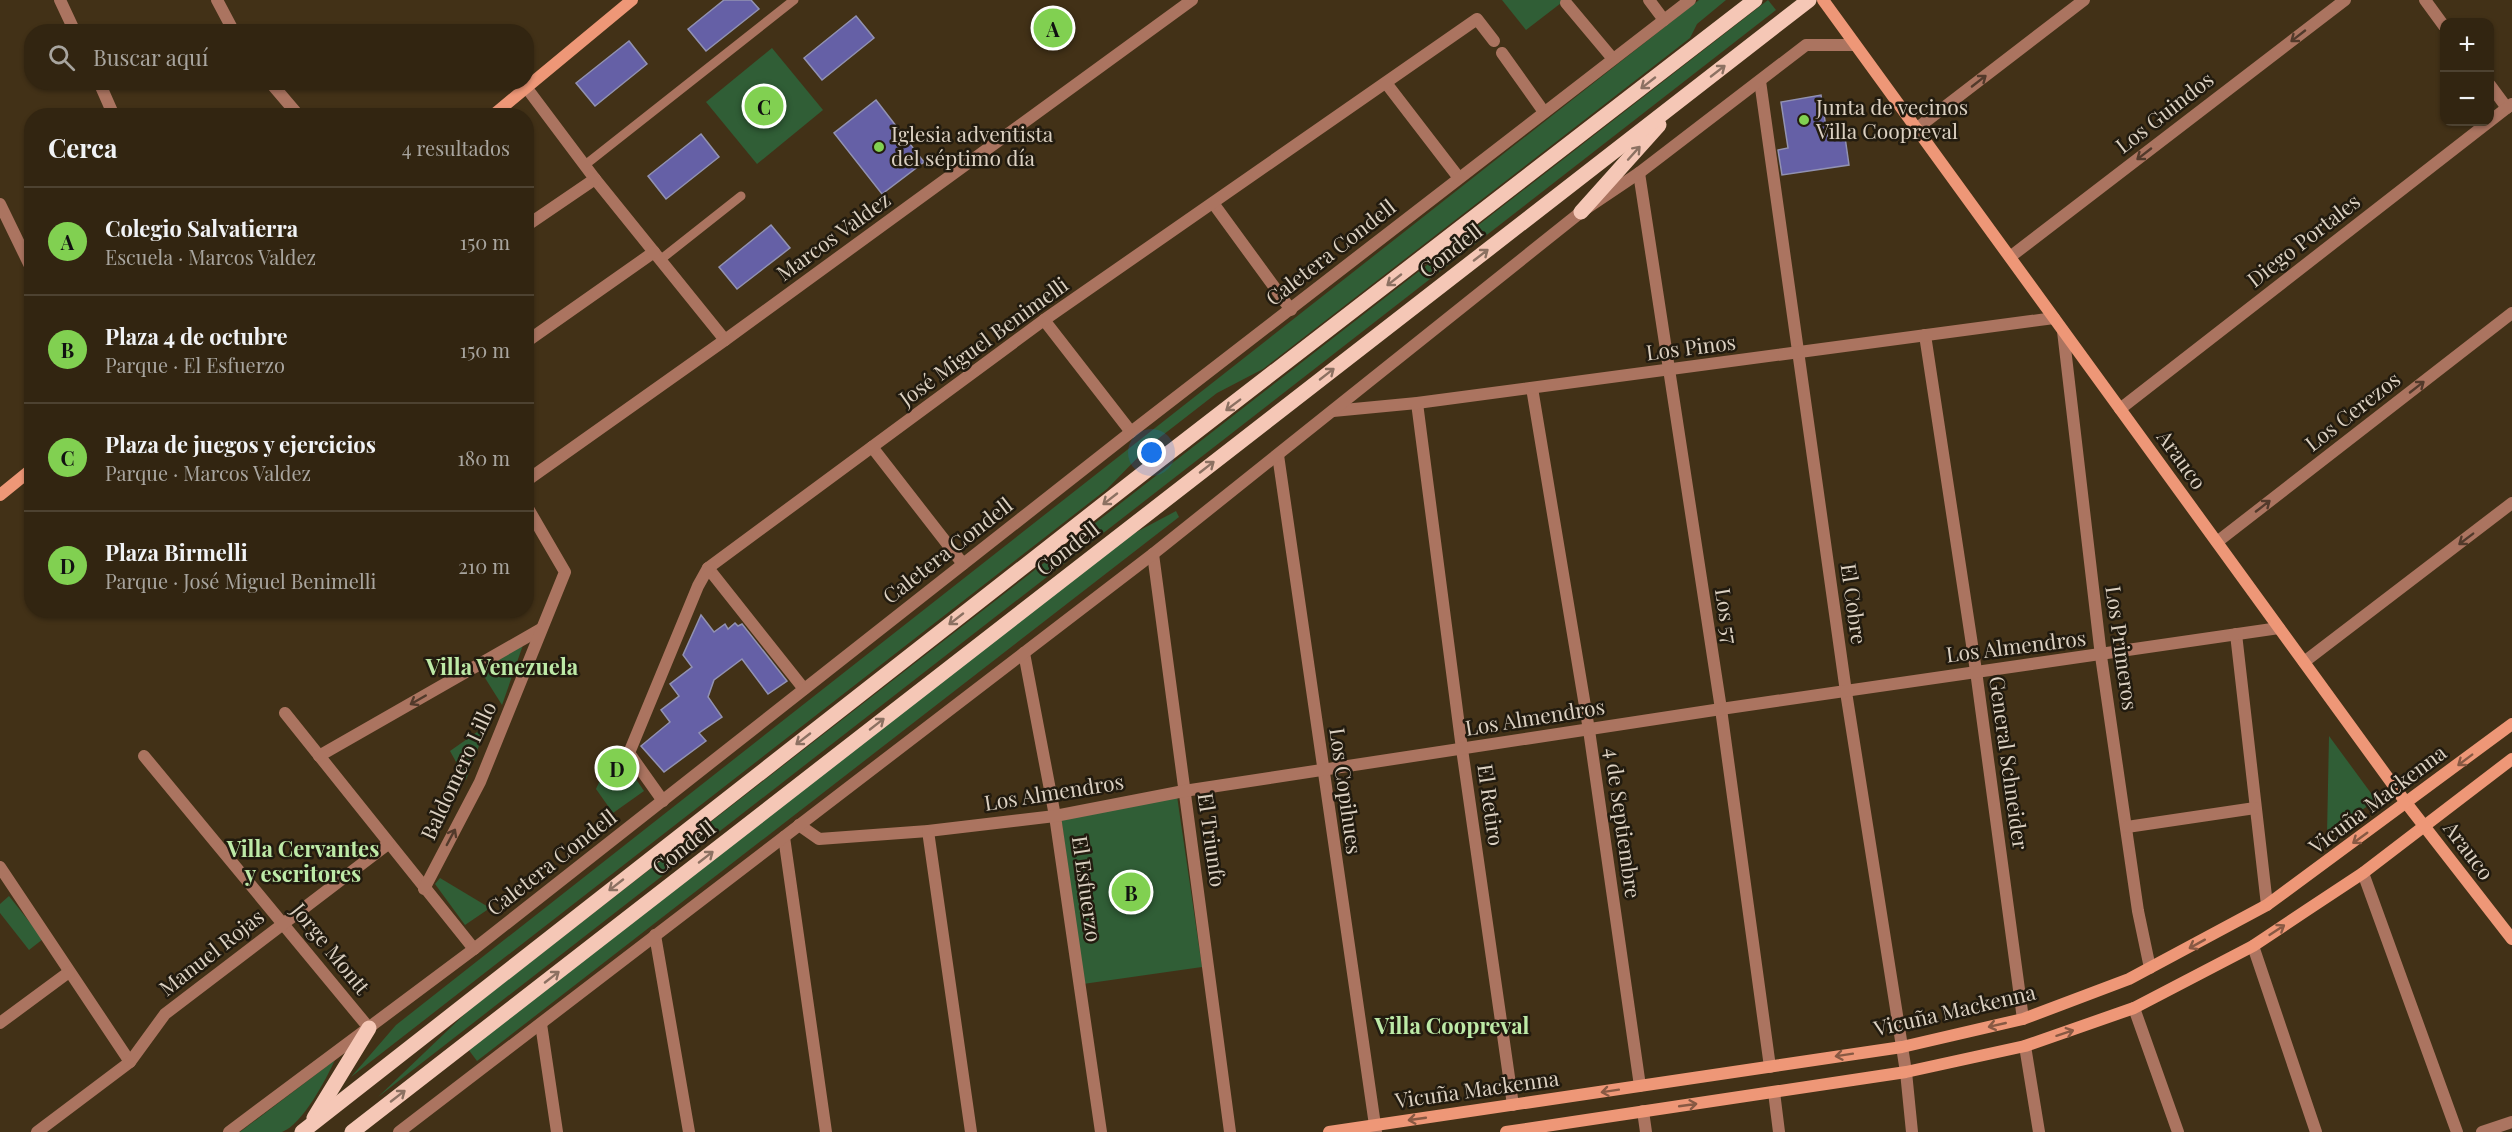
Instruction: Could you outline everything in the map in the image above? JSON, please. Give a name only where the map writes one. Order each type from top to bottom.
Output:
[{"type":"main road","points":[[534,80],[632,0]]},
{"type":"main road","name":"Condell","points":[[305,1129],[1156,463],[1755,0]]},
{"type":"main road","name":"Condell","points":[[352,1132],[1809,0]]},
{"type":"main road","name":"Arauco","points":[[1822,0],[2407,804],[2512,939]]},
{"type":"main road","points":[[501,108],[522,90]]},
{"type":"main road","points":[[1581,212],[1686,95]]},
{"type":"main road","points":[[0,495],[24,476]]},
{"type":"main road","name":"Vicuña Mackenna","points":[[1329,1132],[1376,1129],[1513,1105],[1902,1047],[2023,1019],[2129,979],[2267,905],[2407,804],[2512,724]]},
{"type":"main road","points":[[1513,1132],[1906,1072],[2025,1046],[2134,1008],[2253,946],[2363,873],[2512,759]]},
{"type":"main road","points":[[305,1129],[369,1028]]},
{"type":"street","points":[[60,0],[71,24]]},
{"type":"street","points":[[217,0],[230,24]]},
{"type":"street","name":"Marcos Valdez","points":[[534,475],[725,340],[1192,0]]},
{"type":"street","points":[[1649,0],[1664,20]]},
{"type":"street","name":"Caletera Condell","points":[[229,1132],[474,950],[1131,432],[1690,0]]},
{"type":"street","points":[[1916,129],[2084,0]]},
{"type":"street","name":"Los Guindos","points":[[2010,257],[2345,0]]},
{"type":"street","points":[[2425,0],[2440,20]]},
{"type":"street","points":[[1566,3],[1613,59]]},
{"type":"street","name":"José Miguel Benimelli","points":[[663,801],[629,753],[698,586],[708,568],[1044,320],[1477,19],[1494,41]]},
{"type":"street","points":[[399,1132],[1153,554],[1581,212],[1639,172],[1806,45],[1855,45]]},
{"type":"street","points":[[1502,53],[1544,112]]},
{"type":"street","name":"El Cobre","points":[[1760,81],[1846,692],[1906,1072],[1912,1132]]},
{"type":"street","points":[[1386,83],[1459,178]]},
{"type":"street","points":[[2494,89],[2510,106]]},
{"type":"street","points":[[103,90],[110,108]]},
{"type":"street","points":[[277,90],[292,108]]},
{"type":"street","points":[[528,90],[595,178],[725,340]]},
{"type":"street","name":"Diego Portales","points":[[2120,409],[2510,106]]},
{"type":"street","name":"Los 57","points":[[1639,172],[1721,709],[1770,1066]]},
{"type":"street","points":[[534,220],[595,178]]},
{"type":"street","points":[[1213,203],[1291,310]]},
{"type":"street","points":[[0,204],[24,254]]},
{"type":"street","points":[[534,337],[657,256]]},
{"type":"street","name":"Los Cerezos","points":[[2217,542],[2512,313]]},
{"type":"street","name":"Los Pinos","points":[[1332,411],[1417,404],[2054,318]]},
{"type":"street","points":[[1044,320],[1131,432]]},
{"type":"street","name":"Los Primeros","points":[[2063,331],[2102,656],[2138,911],[2150,968]]},
{"type":"street","name":"General Schneider","points":[[1925,335],[1976,671],[2023,1019]]},
{"type":"street","name":"4 de Septiembre","points":[[1532,388],[1589,730],[1640,1086]]},
{"type":"street","name":"El Retiro","points":[[1417,404],[1462,749],[1513,1105]]},
{"type":"street","points":[[872,447],[963,564]]},
{"type":"street","name":"Los Copihues","points":[[1278,455],[1376,1129]]},
{"type":"street","points":[[2304,662],[2512,503]]},
{"type":"street","name":"Baldomero Lillo","points":[[424,889],[480,782],[565,572],[534,519]]},
{"type":"street","name":"El Triunfo","points":[[1153,554],[1230,1132]]},
{"type":"street","points":[[708,568],[804,689]]},
{"type":"street","name":"Los Almendros","points":[[799,825],[819,839],[928,831],[1055,816],[1184,791],[1976,671],[2102,656],[2279,628]]},
{"type":"street","points":[[319,756],[541,629]]},
{"type":"street","points":[[2236,634],[2267,905]]},
{"type":"street","name":"El Esfuerzo","points":[[1024,653],[1055,816],[1101,1132]]},
{"type":"street","points":[[285,713],[474,950]]},
{"type":"street","name":"Jorge Montt","points":[[144,756],[284,922],[369,1028]]},
{"type":"street","points":[[2127,827],[2255,808]]},
{"type":"street","points":[[928,831],[970,1132]]},
{"type":"street","points":[[784,837],[826,1132]]},
{"type":"street","name":"Manuel Rojas","points":[[37,1132],[130,1062],[165,1014],[388,844]]},
{"type":"street","points":[[0,867],[5,885],[69,972],[130,1062]]},
{"type":"street","points":[[2363,873],[2457,1132]]},
{"type":"street","points":[[655,935],[689,1132]]},
{"type":"street","points":[[2253,946],[2316,1132]]},
{"type":"street","points":[[0,1023],[69,972]]},
{"type":"street","points":[[2134,1008],[2178,1132]]},
{"type":"street","points":[[541,1024],[557,1132]]},
{"type":"street","points":[[2025,1046],[2039,1132]]},
{"type":"street","points":[[1774,1092],[1779,1132]]},
{"type":"street","points":[[1643,1111],[1646,1132]]},
{"type":"street","points":[[2482,1132],[2512,1122]]},
{"type":"lane","points":[[585,165],[794,0]]},
{"type":"lane","points":[[657,256],[741,196]]},
{"type":"green space","points":[[1502,0],[1565,0],[1526,30]]},
{"type":"green space","points":[[1699,0],[1726,0],[1697,24],[1690,38],[1263,369],[1217,393],[1150,445],[1107,489],[351,1077],[396,1025]]},
{"type":"green space","points":[[1768,0],[1776,10],[378,1097],[470,1009]]},
{"type":"green space","points":[[772,48],[823,110],[757,164],[706,102]]},
{"type":"green space","points":[[1176,511],[1179,517],[477,1061],[468,1049],[1129,536]]},
{"type":"green space","points":[[523,645],[502,705],[480,670]]},
{"type":"green space","points":[[487,725],[466,780],[450,751]]},
{"type":"green space","points":[[2329,736],[2376,800],[2327,835]]},
{"type":"green space","points":[[615,748],[644,791],[613,813],[596,789]]},
{"type":"green space","points":[[1177,796],[1202,967],[1083,984],[1061,816]]},
{"type":"green space","points":[[440,878],[490,908],[465,925],[435,884]]},
{"type":"green space","points":[[9,896],[43,939],[29,950],[0,913],[0,904]]},
{"type":"green space","points":[[335,1060],[306,1111],[290,1127],[282,1132],[240,1132]]},
{"type":"building","points":[[724,0],[751,0],[759,9],[706,51],[688,29]]},
{"type":"building","points":[[856,16],[874,38],[822,80],[804,58]]},
{"type":"building","points":[[629,41],[647,64],[595,106],[576,83]]},
{"type":"building","name":"Junta de vecinos Villa Coopreval","points":[[1821,95],[1828,140],[1845,137],[1849,165],[1782,175],[1778,150],[1788,148],[1781,102]]},
{"type":"building","name":"Iglesia adventista del séptimo día","points":[[876,100],[924,162],[882,194],[834,133]]},
{"type":"building","points":[[701,134],[719,157],[666,199],[648,176]]},
{"type":"building","points":[[771,225],[790,248],[737,289],[719,267]]},
{"type":"building","points":[[701,615],[714,632],[725,624],[728,629],[735,623],[738,626],[742,624],[787,681],[768,694],[742,659],[714,680],[708,697],[722,717],[699,733],[706,741],[664,772],[641,746],[670,722],[661,710],[679,696],[670,684],[692,667],[683,655]]},
{"type":"place","name":"Colegio Salvatierra","points":[[1053,28]]},
{"type":"place","name":"Plaza de juegos y ejercicios","points":[[764,106]]},
{"type":"place","name":"Junta de vecinos Villa Coopreval","points":[[1804,120]]},
{"type":"place","name":"Iglesia adventista del séptimo día","points":[[879,147]]},
{"type":"place","name":"Plaza Birmelli","points":[[617,768]]},
{"type":"place","name":"Plaza 4 de octubre","points":[[1131,892]]},
{"type":"district","name":"Villa Venezuela","points":[[502,667]]},
{"type":"district","name":"Villa Cervantes y escritores","points":[[303,862]]},
{"type":"district","name":"Villa Coopreval","points":[[1452,1026]]}]
